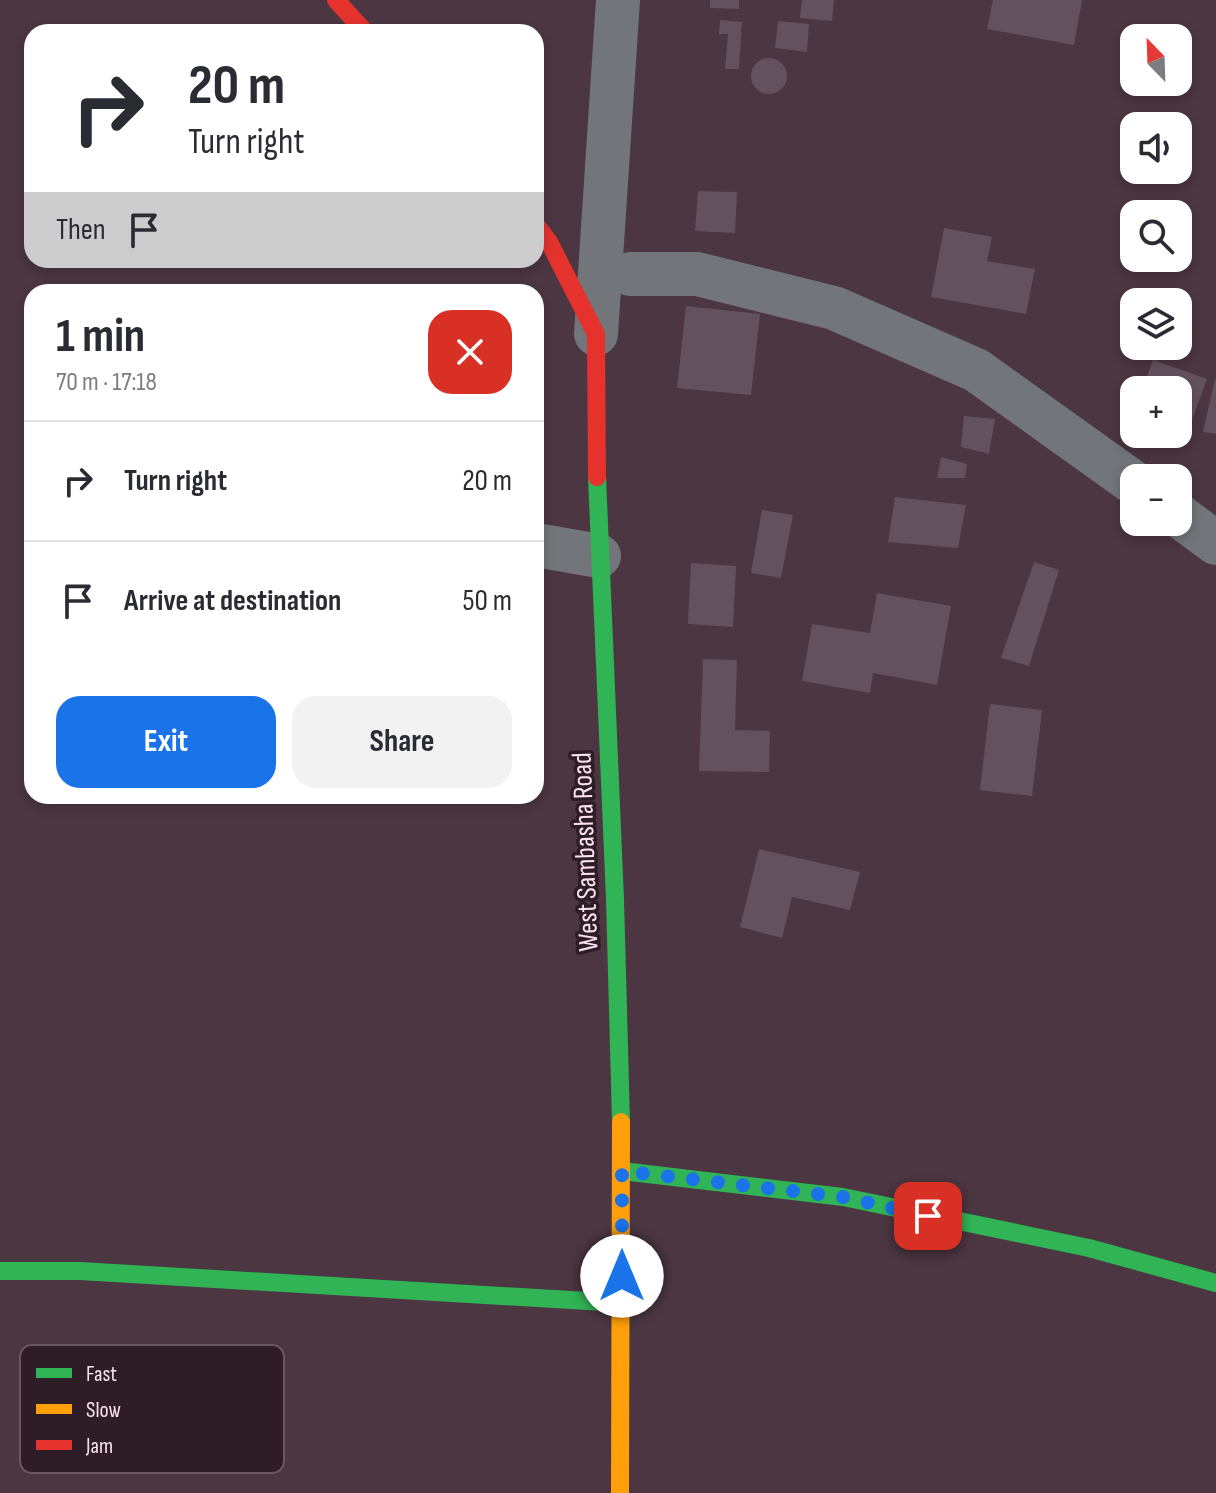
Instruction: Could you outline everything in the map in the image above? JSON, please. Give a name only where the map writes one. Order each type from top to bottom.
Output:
[{"type":"street","points":[[336,0],[358,24]]},
{"type":"street","points":[[596,334],[618,0]]},
{"type":"street","name":"West Sambasha Road","points":[[544,235],[596,334],[599,556],[615,899],[622,1171],[620,1493]]},
{"type":"street","points":[[630,274],[697,274],[834,308],[976,370],[1120,473]]},
{"type":"street","points":[[1192,525],[1216,543]]},
{"type":"street","points":[[544,546],[599,556]]},
{"type":"street","points":[[622,1171],[843,1197],[1089,1248],[1216,1283]]},
{"type":"street","points":[[0,1271],[80,1271],[621,1303]]},
{"type":"building","points":[[710,0],[739,0],[739,9],[710,8]]},
{"type":"building","points":[[802,0],[834,0],[832,21],[800,18]]},
{"type":"building","points":[[993,0],[1082,0],[1074,45],[987,29]]},
{"type":"building","points":[[720,20],[742,22],[739,69],[725,69],[728,34],[719,34]]},
{"type":"building","points":[[778,21],[809,24],[807,52],[775,48]]},
{"type":"building","points":[[769,58],[782,63],[787,76],[782,89],[769,94],[756,89],[751,76],[756,63]]},
{"type":"building","points":[[698,191],[737,192],[735,233],[695,231]]},
{"type":"building","points":[[944,228],[992,237],[987,261],[1035,269],[1026,314],[931,297]]},
{"type":"building","points":[[686,306],[760,314],[751,395],[677,388]]},
{"type":"building","points":[[1153,360],[1207,379],[1192,420],[1192,376],[1147,376]]},
{"type":"building","points":[[1216,379],[1216,434],[1203,432]]},
{"type":"building","points":[[964,416],[995,419],[989,454],[961,447]]},
{"type":"building","points":[[941,457],[967,464],[965,478],[937,478]]},
{"type":"building","points":[[895,497],[966,505],[958,548],[888,542]]},
{"type":"building","points":[[762,510],[793,515],[781,578],[751,573]]},
{"type":"building","points":[[1034,562],[1059,570],[1029,666],[1001,658]]},
{"type":"building","points":[[691,563],[736,566],[733,627],[688,624]]},
{"type":"building","points":[[877,593],[951,606],[937,685],[873,673],[870,693],[802,681],[812,624],[870,633]]},
{"type":"building","points":[[703,659],[737,660],[735,730],[770,731],[769,772],[699,771]]},
{"type":"building","points":[[990,704],[1042,710],[1032,796],[980,790]]},
{"type":"building","points":[[759,849],[860,872],[850,910],[792,897],[782,938],[740,927]]},
{"type":"traffic: fast","points":[[597,477],[621,1122]]},
{"type":"traffic: fast","points":[[622,1171],[843,1197],[1089,1248],[1216,1283]]},
{"type":"traffic: fast","points":[[0,1271],[80,1271],[621,1303]]},
{"type":"traffic: slow","points":[[620,1493],[621,1122]]},
{"type":"traffic: jam","points":[[336,0],[358,24]]},
{"type":"traffic: jam","points":[[544,235],[596,334],[597,477]]},
{"type":"route","points":[[622,1276],[622,1171],[843,1197],[928,1216]]}]
